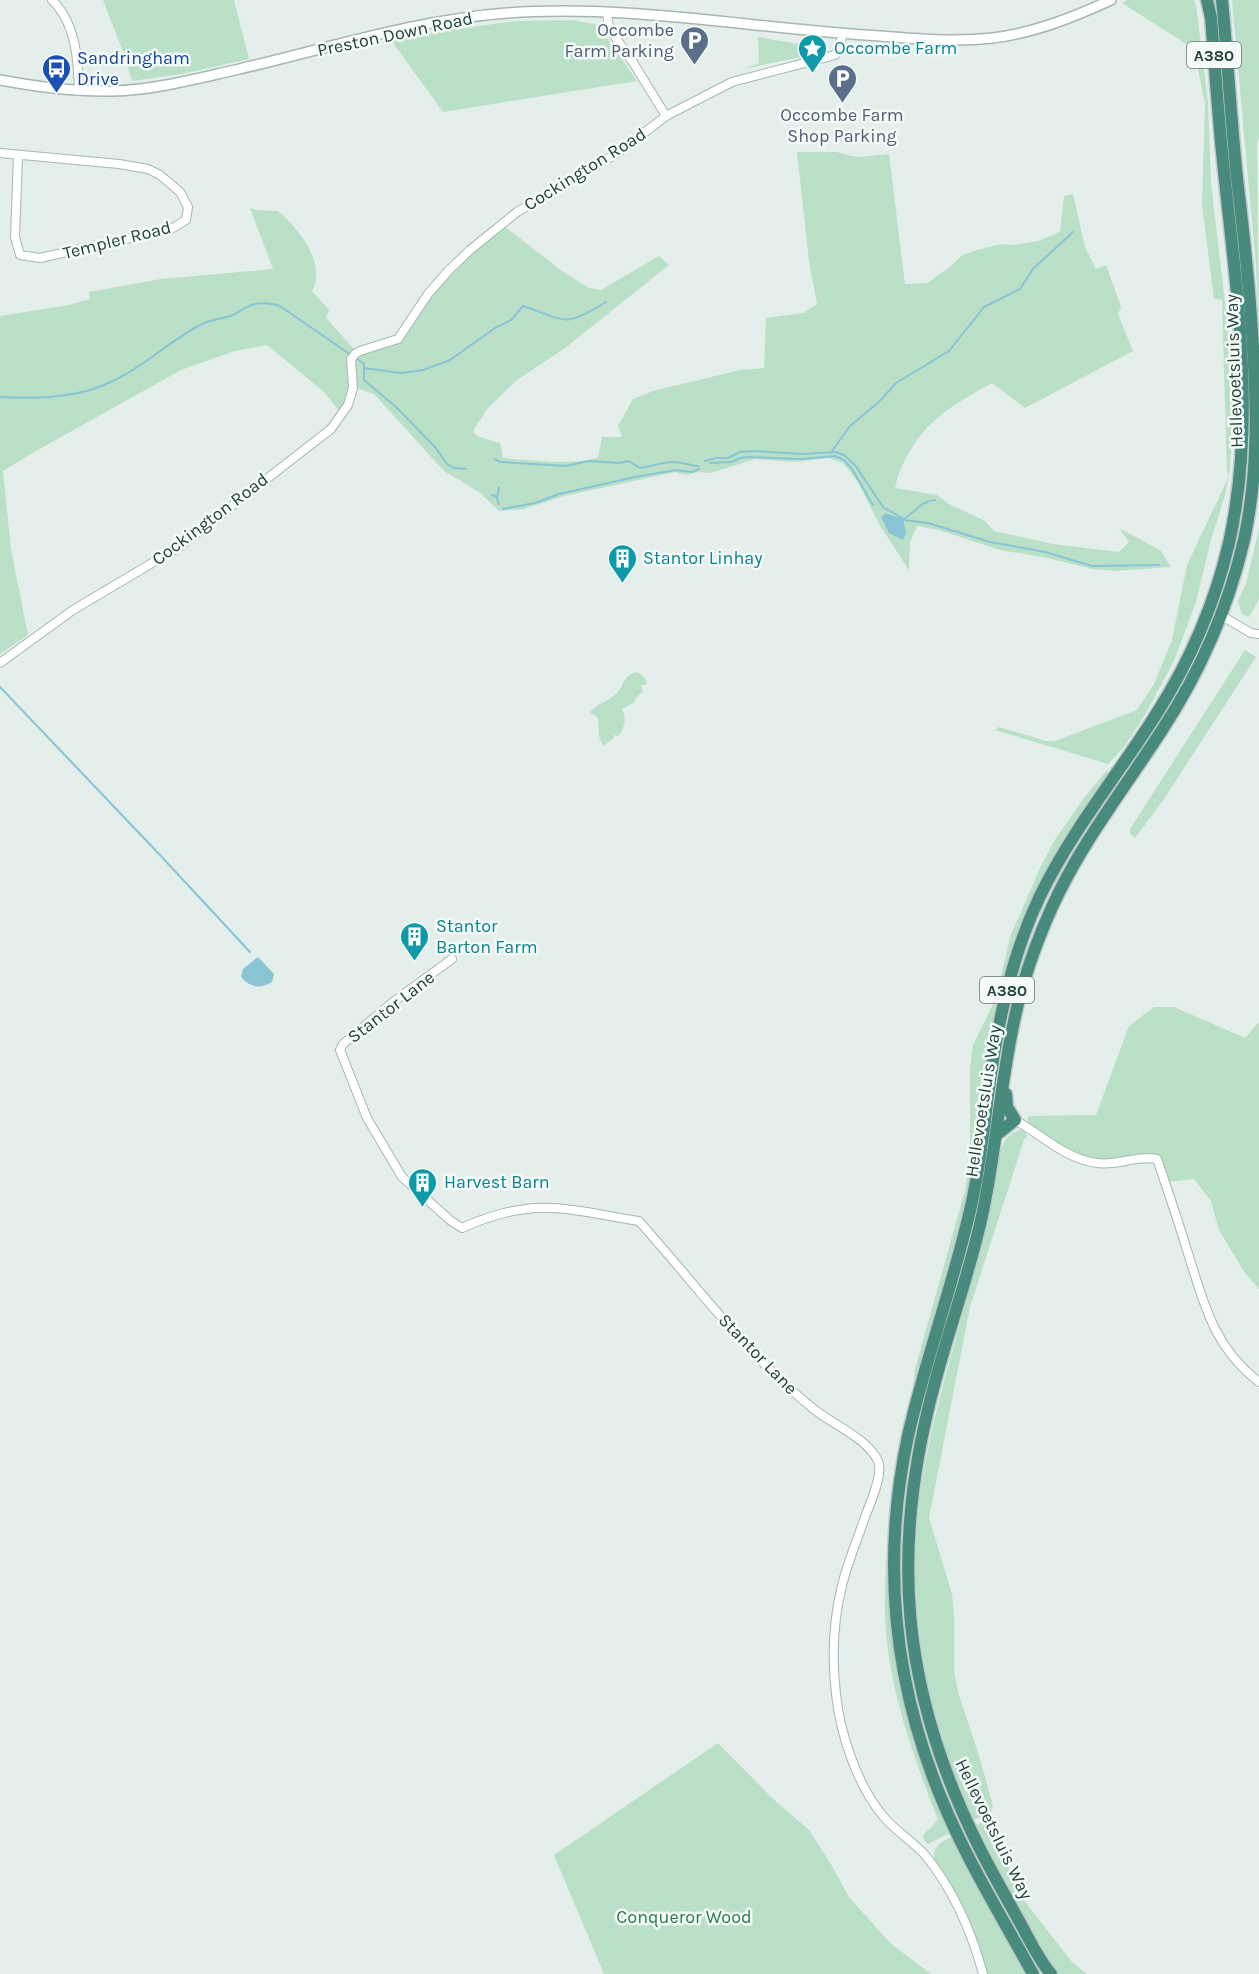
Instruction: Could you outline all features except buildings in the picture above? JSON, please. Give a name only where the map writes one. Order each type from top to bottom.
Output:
[{"type":"highway","name":"Hellevoetsluis Way","points":[[1034,1974],[955,1828],[924,1754],[905,1686],[897,1639],[893,1589],[894,1534],[908,1439],[975,1191],[997,1036],[1017,954],[1039,900],[1063,852],[1154,717],[1181,671],[1208,611],[1231,533],[1242,453],[1242,382],[1234,267],[1222,158],[1211,18],[1207,0]]},
{"type":"highway","name":"Hellevoetsluis Way","points":[[1051,1974],[1044,1966],[996,1879],[958,1802],[946,1774],[931,1727],[920,1687],[909,1604],[908,1546],[912,1492],[934,1386],[980,1225],[989,1183],[1012,1027],[1026,974],[1051,909],[1071,868],[1094,830],[1164,728],[1208,649],[1222,616],[1246,534],[1255,471],[1257,390],[1222,0]]},
{"type":"highway","points":[[996,1135],[1015,1120],[1007,1107],[1004,1075]]},
{"type":"street","points":[[52,0],[63,12],[70,27],[78,58],[79,91]]},
{"type":"street","name":"Preston Down Road","points":[[0,80],[79,91],[135,89],[184,82],[434,22],[507,14],[607,12],[842,34],[918,39],[993,38],[1053,24],[1111,0]]},
{"type":"street","points":[[607,12],[609,28],[666,116]]},
{"type":"street","name":"Cockington Road","points":[[0,663],[73,610],[179,547],[331,429],[348,405],[353,388],[351,359],[356,353],[398,339],[438,282],[470,250],[517,212],[619,152],[666,116],[732,82],[835,55],[841,44],[842,34]]},
{"type":"street","name":"Templer Road","points":[[0,153],[119,164],[148,169],[160,175],[180,192],[188,207],[186,220],[171,229],[40,258],[20,255],[15,237],[18,156]]},
{"type":"street","points":[[1222,616],[1251,633],[1259,634]]},
{"type":"street","name":"Stantor Lane","points":[[453,959],[393,1002],[343,1044],[340,1050],[367,1118],[402,1177],[462,1228],[494,1216],[523,1210],[550,1208],[639,1221],[760,1361],[798,1397],[831,1422],[861,1440],[874,1454],[880,1464],[877,1485],[841,1589],[835,1623],[834,1668],[841,1724],[849,1752],[875,1806],[924,1855],[951,1896],[968,1929],[983,1974]]},
{"type":"street","points":[[1015,1120],[1050,1144],[1084,1160],[1115,1164],[1147,1157],[1157,1159],[1207,1312],[1221,1342],[1231,1356],[1259,1382]]},
{"type":"green space","points":[[103,0],[234,0],[249,59],[182,74],[132,81]]},
{"type":"green space","points":[[1127,0],[1194,0],[1196,5],[1208,102],[1211,183],[1231,368],[1229,476],[1227,472],[1222,300],[1214,299],[1202,205],[1205,104],[1194,49],[1122,3]]},
{"type":"green space","points":[[1232,0],[1259,0],[1259,137],[1257,143],[1259,320],[1256,266]]},
{"type":"green space","points":[[573,20],[598,25],[637,81],[443,112],[391,40],[516,21]]},
{"type":"green space","points":[[758,37],[804,45],[821,53],[743,69],[759,63]]},
{"type":"green space","points":[[797,152],[837,152],[860,157],[889,154],[905,284],[927,283],[950,267],[962,255],[1002,244],[1014,245],[1038,241],[1060,232],[1064,196],[1073,194],[1085,247],[1096,269],[1106,265],[1121,307],[1118,314],[1133,351],[1025,408],[992,383],[979,390],[943,413],[923,433],[906,458],[895,488],[937,495],[949,504],[985,521],[994,531],[1053,544],[1119,552],[1129,542],[1119,528],[1160,550],[1171,567],[1116,571],[1092,569],[1043,557],[1000,550],[939,530],[917,526],[910,542],[909,570],[879,524],[858,482],[843,463],[829,458],[795,462],[755,459],[711,473],[700,472],[685,475],[675,472],[564,496],[524,509],[499,511],[479,492],[444,471],[374,394],[356,388],[354,361],[360,355],[399,341],[430,295],[451,271],[504,226],[562,271],[589,288],[601,290],[659,256],[669,265],[565,348],[517,380],[487,409],[473,431],[479,437],[500,443],[503,458],[563,462],[598,458],[602,437],[622,437],[618,426],[633,399],[653,391],[740,370],[764,368],[766,318],[803,313],[817,304],[809,261]]},
{"type":"green space","points":[[250,208],[278,211],[302,236],[308,247],[316,269],[316,280],[312,291],[329,310],[326,318],[353,348],[349,365],[349,394],[346,402],[340,412],[324,392],[267,345],[235,351],[181,370],[3,471],[11,549],[28,635],[0,654],[0,316],[69,305],[90,299],[89,292],[161,279],[273,269]]},
{"type":"green space","points":[[1229,476],[1196,602],[1174,661],[1146,713],[1124,747],[1108,764],[995,730],[999,727],[1046,741],[1055,741],[1137,710],[1154,684],[1172,640],[1187,565]]},
{"type":"green space","points":[[1259,528],[1259,599],[1249,617],[1242,614],[1238,601],[1246,584]]},
{"type":"green space","points":[[1245,650],[1256,657],[1164,799],[1135,838],[1130,834],[1130,829]]},
{"type":"green space","points":[[636,672],[642,675],[647,682],[641,685],[643,691],[635,702],[622,709],[625,719],[622,730],[618,736],[614,735],[614,738],[603,746],[599,736],[598,718],[590,712],[616,694],[626,679]]},
{"type":"green space","points":[[1107,770],[1109,777],[1021,936],[971,1208],[917,1387],[913,1386],[915,1369],[965,1190],[970,1158],[970,1068],[973,1045],[996,998],[1010,937],[1039,870],[1054,841]]},
{"type":"green space","points":[[1154,1007],[1174,1007],[1245,1038],[1259,1022],[1259,1289],[1245,1273],[1219,1230],[1211,1201],[1194,1179],[1167,1182],[1158,1156],[1140,1155],[1112,1161],[1078,1154],[1041,1135],[1027,1119],[1029,1116],[1096,1115],[1129,1026]]},
{"type":"green space","points":[[993,1115],[999,1116],[989,1187],[929,1411],[915,1487],[909,1562],[911,1639],[917,1678],[931,1734],[965,1825],[960,1827],[930,1748],[909,1667],[903,1626],[902,1542],[911,1469],[971,1240]]},
{"type":"green space","points":[[1019,1130],[1026,1131],[1027,1136],[970,1307],[929,1518],[952,1594],[954,1671],[958,1692],[993,1806],[990,1812],[972,1821],[942,1742],[923,1659],[916,1574],[917,1531],[921,1489],[933,1424],[985,1234],[1000,1154],[1007,1138]]},
{"type":"green space","points":[[903,1448],[897,1645],[953,1831],[928,1844],[923,1835],[938,1820],[911,1746],[896,1695],[885,1617],[885,1574],[889,1532]]},
{"type":"green space","name":"Conqueror Wood","points":[[718,1743],[772,1798],[809,1830],[849,1897],[890,1943],[931,1974],[604,1974],[554,1855]]},
{"type":"green space","points":[[985,1820],[996,1822],[1011,1875],[1026,1903],[1072,1962],[1087,1974],[1057,1974],[1050,1966],[975,1826]]},
{"type":"green space","points":[[955,1835],[1031,1974],[986,1974],[934,1858],[937,1846]]},
{"type":"water","points":[[885,513],[903,519],[906,533],[903,540],[889,533],[881,517]]},
{"type":"water","points":[[258,957],[274,974],[272,982],[264,986],[252,985],[241,977],[243,969]]},
{"type":"waterway","points":[[832,451],[850,426],[879,402],[896,383],[949,351],[984,307],[1020,289],[1033,269],[1073,232]]},
{"type":"waterway","points":[[364,368],[401,373],[423,370],[450,360],[495,328],[511,320],[523,306],[558,318],[573,319],[606,302]]},
{"type":"waterway","points":[[0,397],[53,397],[79,393],[104,385],[130,372],[202,324],[233,315],[257,304],[267,303],[280,306],[351,355]]},
{"type":"waterway","points":[[356,358],[364,364],[364,380],[396,407],[435,447],[447,464],[454,468],[466,469]]},
{"type":"waterway","points":[[705,461],[728,458],[740,452],[754,451],[802,454],[836,452],[844,455],[855,465],[883,507],[904,519]]},
{"type":"waterway","points":[[710,463],[732,462],[749,457],[801,459],[835,456],[844,460],[852,469],[873,505]]},
{"type":"waterway","points":[[494,459],[501,462],[566,466],[589,461],[619,463],[629,461],[640,468],[670,462],[698,466]]},
{"type":"waterway","points":[[503,509],[635,477],[676,470],[692,472],[699,469]]},
{"type":"waterway","points":[[499,487],[497,499],[499,504]]},
{"type":"waterway","points":[[492,495],[497,497]]},
{"type":"waterway","points":[[904,519],[922,504],[935,500]]},
{"type":"waterway","points":[[904,520],[928,523],[990,542],[1045,552],[1092,566],[1159,565]]},
{"type":"waterway","points":[[0,687],[250,952]]},
{"type":"place","name":"Occombe Farm Parking","points":[[695,66]]},
{"type":"place","name":"Occombe Farm","points":[[813,74]]},
{"type":"place","name":"Sandringham Drive","points":[[56,94]]},
{"type":"place","name":"Occombe Farm Shop Parking","points":[[842,104]]},
{"type":"place","name":"Stantor Linhay","points":[[622,584]]},
{"type":"place","name":"Stantor Barton Farm","points":[[415,962]]},
{"type":"place","name":"Harvest Barn","points":[[423,1208]]}]
